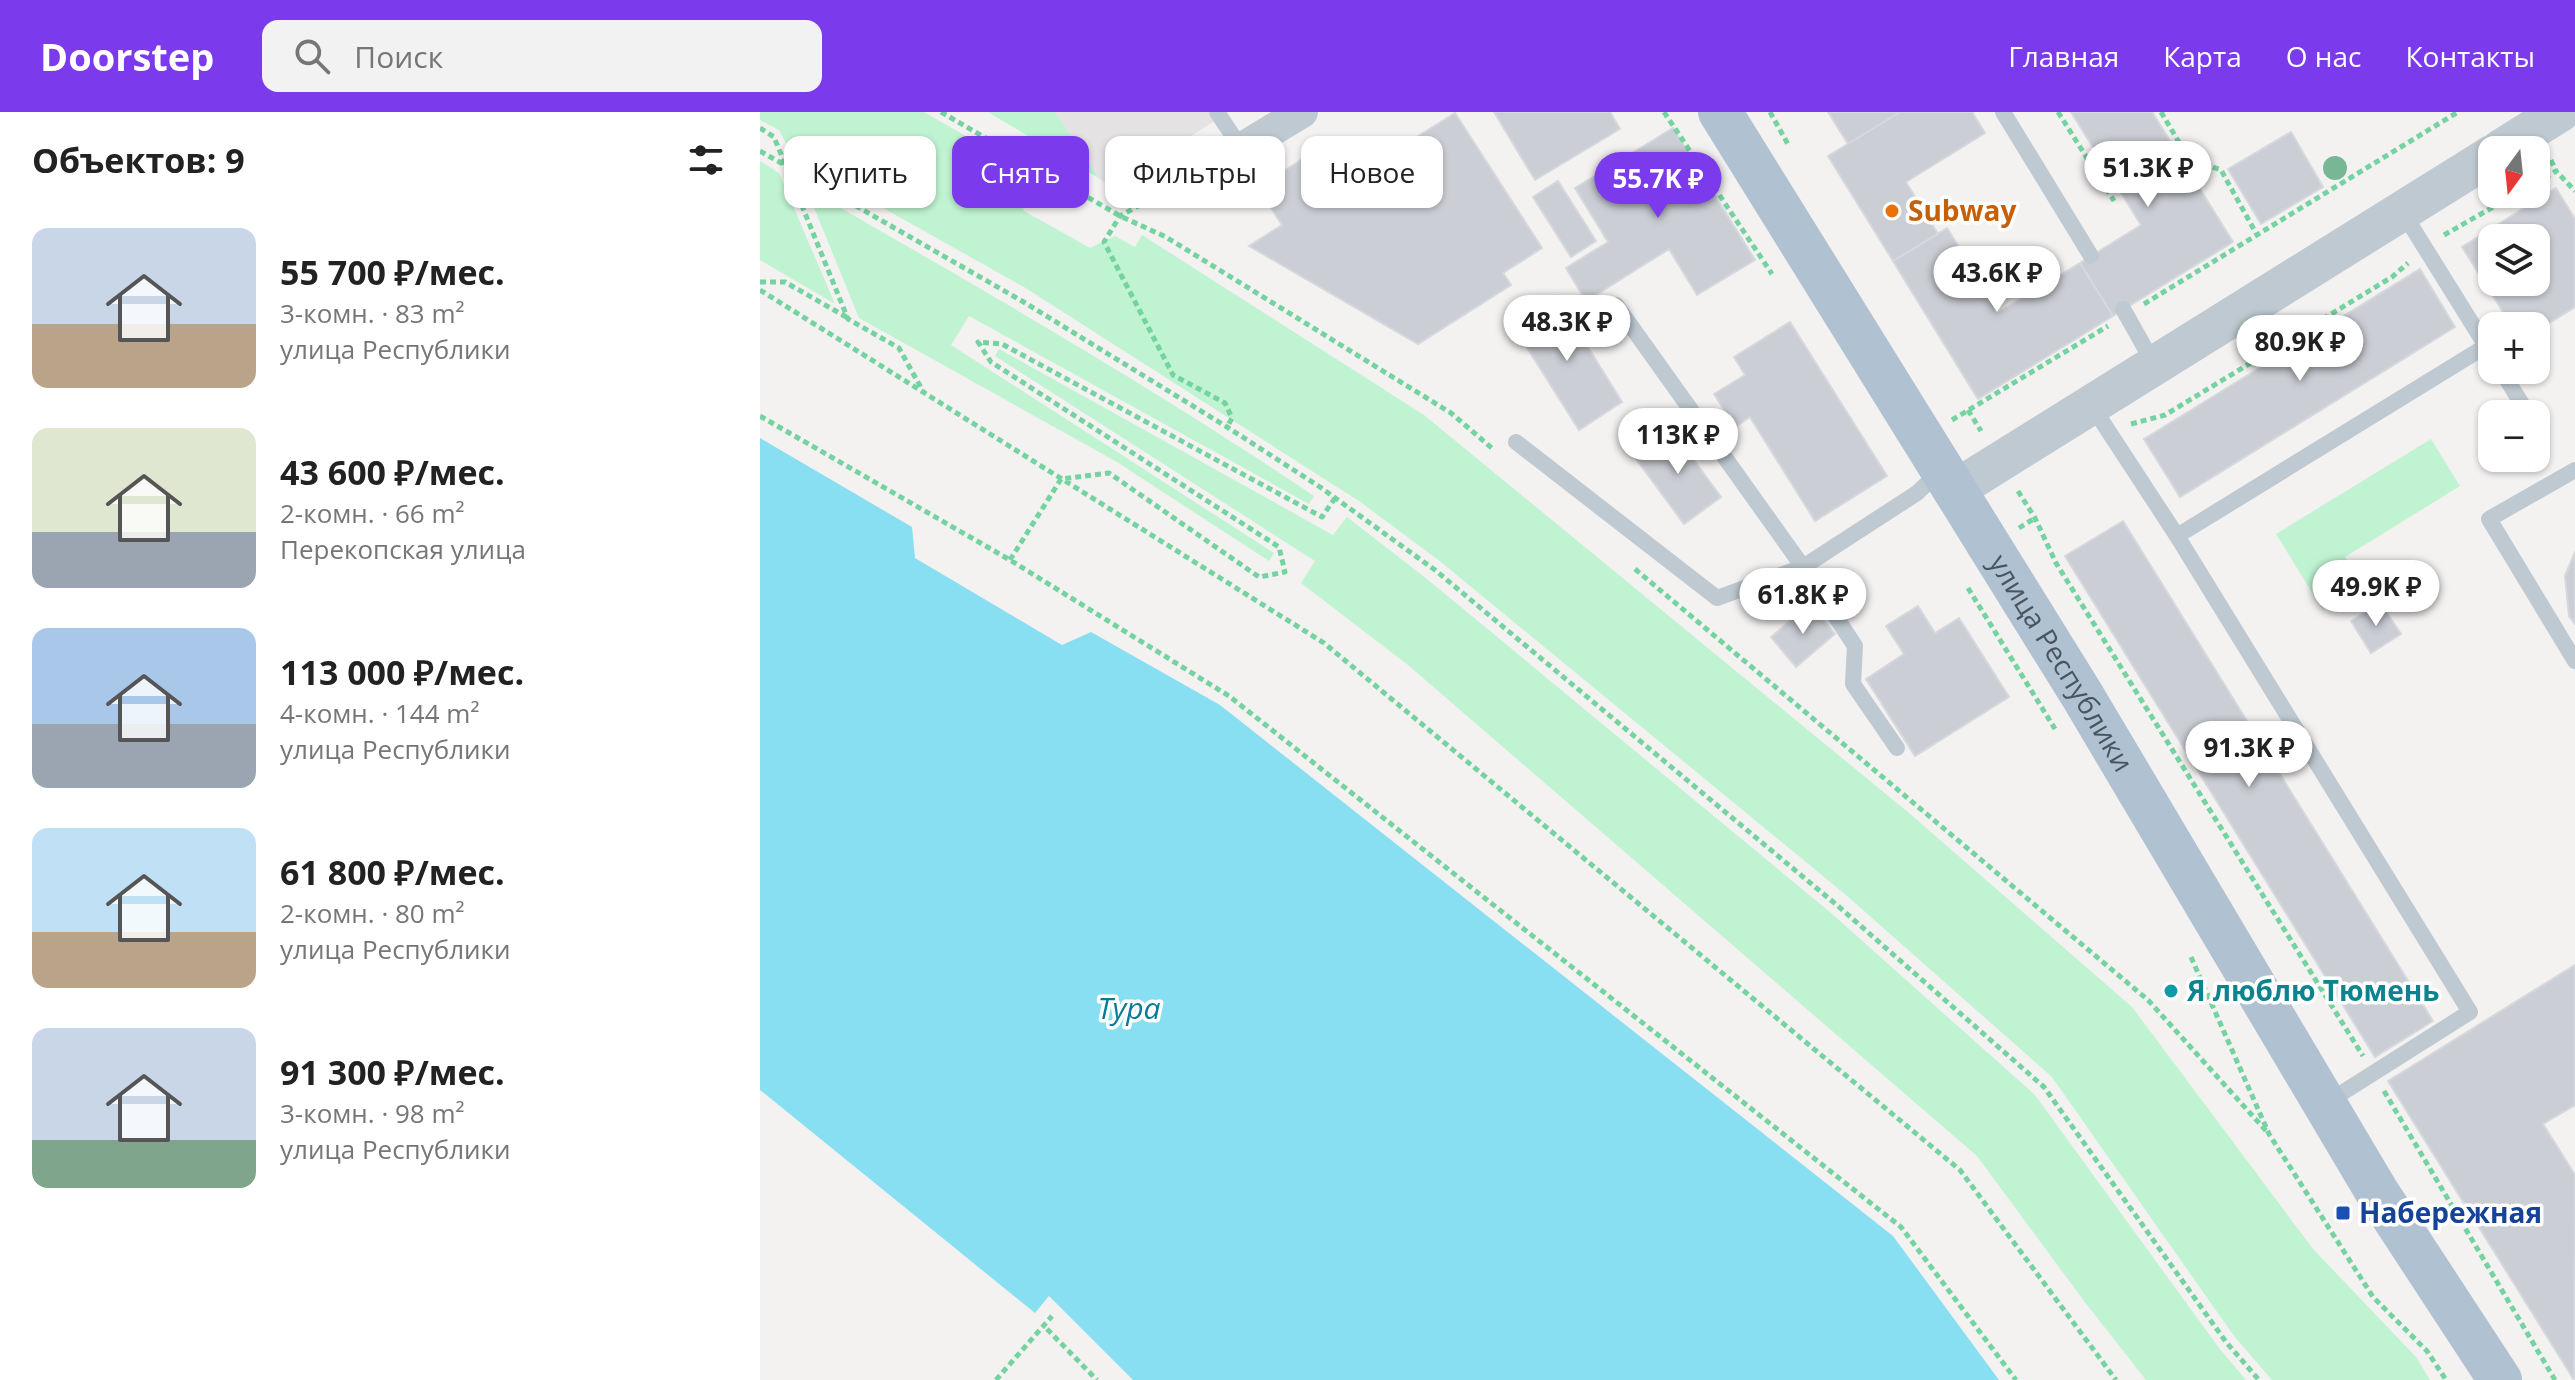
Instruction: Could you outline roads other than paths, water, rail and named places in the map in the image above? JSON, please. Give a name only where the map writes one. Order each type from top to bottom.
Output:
[{"type":"main road","name":"улица Республики","points":[[1720,112],[2082,695],[2377,1192],[2500,1380]]},
{"type":"street","points":[[1262,136],[1302,112]]},
{"type":"street","points":[[2522,136],[2560,112]]},
{"type":"street","points":[[1947,481],[2100,418],[2155,366],[2478,164]]},
{"type":"lane","points":[[1217,112],[1227,136]]},
{"type":"lane","points":[[2003,112],[2091,256]]},
{"type":"lane","points":[[2402,211],[2478,333]]},
{"type":"lane","points":[[1616,305],[1803,567],[1855,646],[1853,684],[1897,748]]},
{"type":"lane","points":[[2125,312],[2155,366]]},
{"type":"lane","points":[[2177,536],[2478,358]]},
{"type":"lane","points":[[2100,418],[2177,536],[2470,1012],[2324,1104]]},
{"type":"lane","points":[[1516,442],[1717,598],[1803,567],[1917,493],[1947,481]]},
{"type":"lane","points":[[2575,470],[2489,519],[2575,661]]},
{"type":"water","name":"Тура","points":[[760,438],[912,527],[915,558],[1062,645],[1091,632],[1220,705],[1893,1236],[1999,1380],[1133,1380],[1049,1296],[1035,1313],[760,1090]]},
{"type":"place","name":"Subway","points":[[1892,211]]},
{"type":"place","name":"Я люблю Тюмень","points":[[2171,991]]},
{"type":"place","name":"Набережная","points":[[2343,1213]]}]
